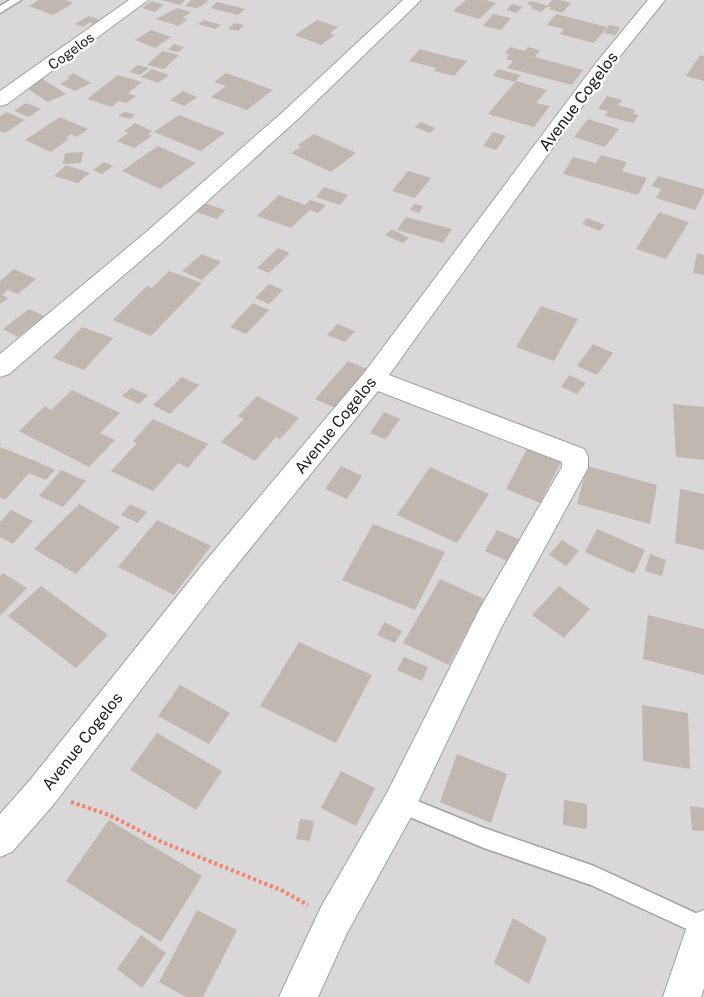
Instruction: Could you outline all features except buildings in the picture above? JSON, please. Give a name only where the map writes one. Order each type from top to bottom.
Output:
[{"type":"street","name":"Cogelos","points":[[0,100],[140,0]]},
{"type":"street","points":[[0,368],[152,239],[277,128],[413,0]]},
{"type":"street","name":"Avenue Cogelos","points":[[0,840],[42,792],[213,574],[373,379],[602,67],[657,0]]},
{"type":"street","points":[[298,997],[334,920],[400,803],[490,619],[574,468],[576,456],[373,379]]},
{"type":"street","points":[[682,997],[704,928]]},
{"type":"lane","points":[[0,10],[16,0]]},
{"type":"lane","points":[[400,803],[484,838],[594,876],[704,928]]},
{"type":"path","points":[[42,792],[109,815],[162,842],[281,890],[334,920]]},
{"type":"shaded area","points":[[0,0],[704,0],[704,997],[0,997]]}]
